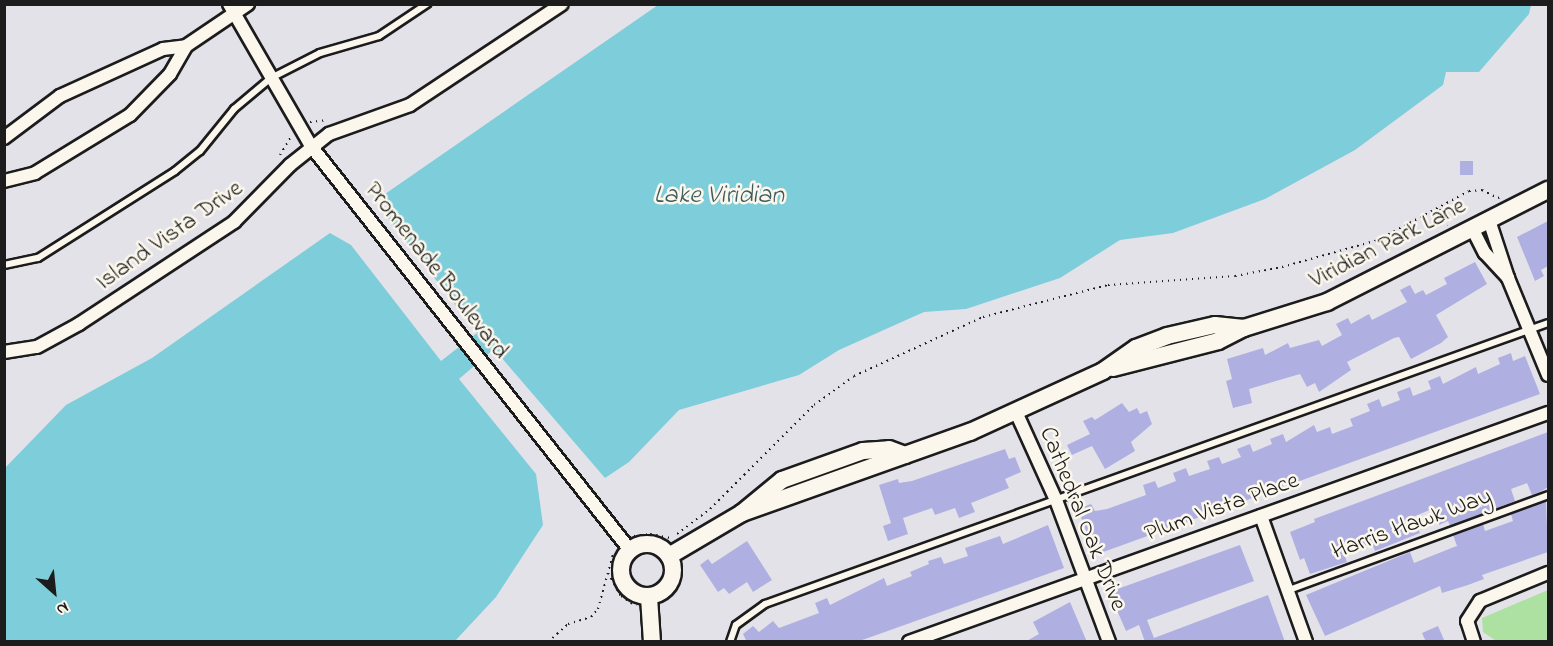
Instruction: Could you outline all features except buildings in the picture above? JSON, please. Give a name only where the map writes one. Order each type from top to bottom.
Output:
[{"type":"street","points":[[4,181],[35,173],[130,115],[170,74],[186,46],[231,9],[248,4]]},
{"type":"street","name":"Island Vista Drive","points":[[4,352],[51,341],[217,234],[262,197],[311,146],[344,127],[425,97],[562,4]]},
{"type":"street","name":"Promenade Boulevard","points":[[231,9],[311,146],[610,525],[631,544]]},
{"type":"street","points":[[4,138],[40,108],[80,86],[163,49],[186,46]]},
{"type":"street","name":"Viridian Park Lane","points":[[669,556],[742,513],[782,480],[822,463],[863,451],[889,449],[905,455],[1016,412],[1103,371],[1136,348],[1167,336],[1215,325],[1244,328],[1327,302],[1548,190]]},
{"type":"street","points":[[1489,220],[1508,278],[1532,329],[1548,375]]},
{"type":"street","points":[[1472,228],[1485,253],[1508,278]]},
{"type":"street","name":"Cathedral Oak Drive","points":[[1016,412],[1056,500],[1109,642]]},
{"type":"street","name":"Plum Vista Place","points":[[909,642],[935,637],[1086,579],[1548,412]]},
{"type":"street","points":[[1261,516],[1306,642]]},
{"type":"street","points":[[631,544],[651,544],[669,556],[674,568],[671,582],[662,592],[649,597],[634,594],[624,584],[621,570],[631,544]]},
{"type":"street","points":[[1474,642],[1467,621],[1480,601],[1548,573]]},
{"type":"street","points":[[649,597],[652,642]]},
{"type":"lane","points":[[4,265],[38,258],[167,176],[195,156],[234,109],[272,78],[320,53],[379,36],[427,4]]},
{"type":"lane","points":[[730,642],[736,625],[765,604],[1548,323]]},
{"type":"lane","name":"Harris Hawk Way","points":[[1288,590],[1548,495]]},
{"type":"path","points":[[307,117],[315,124],[327,120]]},
{"type":"path","points":[[280,155],[291,142],[289,129]]},
{"type":"path","points":[[631,544],[650,534],[671,539],[710,509],[814,405],[854,376],[983,317],[1108,285],[1235,276],[1282,267],[1378,240],[1440,209],[1469,191],[1482,190],[1498,198],[1509,193]]},
{"type":"path","points":[[1440,209],[1450,229]]},
{"type":"path","points":[[548,642],[568,624],[591,617],[598,609],[613,554]]},
{"type":"path","points":[[608,573],[621,596],[638,610]]},
{"type":"green space","points":[[1548,590],[1548,641],[1496,641],[1483,632],[1482,618]]},
{"type":"water","name":"Lake Viridian","points":[[658,5],[1531,5],[1529,14],[1479,72],[1446,72],[1443,85],[1355,150],[1265,199],[1173,233],[1120,240],[1060,278],[966,309],[924,312],[839,350],[799,375],[679,410],[629,462],[605,478],[494,349],[459,379],[536,474],[543,525],[496,597],[455,641],[5,641],[4,469],[66,405],[152,358],[330,233],[351,245],[441,361],[477,333],[388,218],[385,194]]}]
